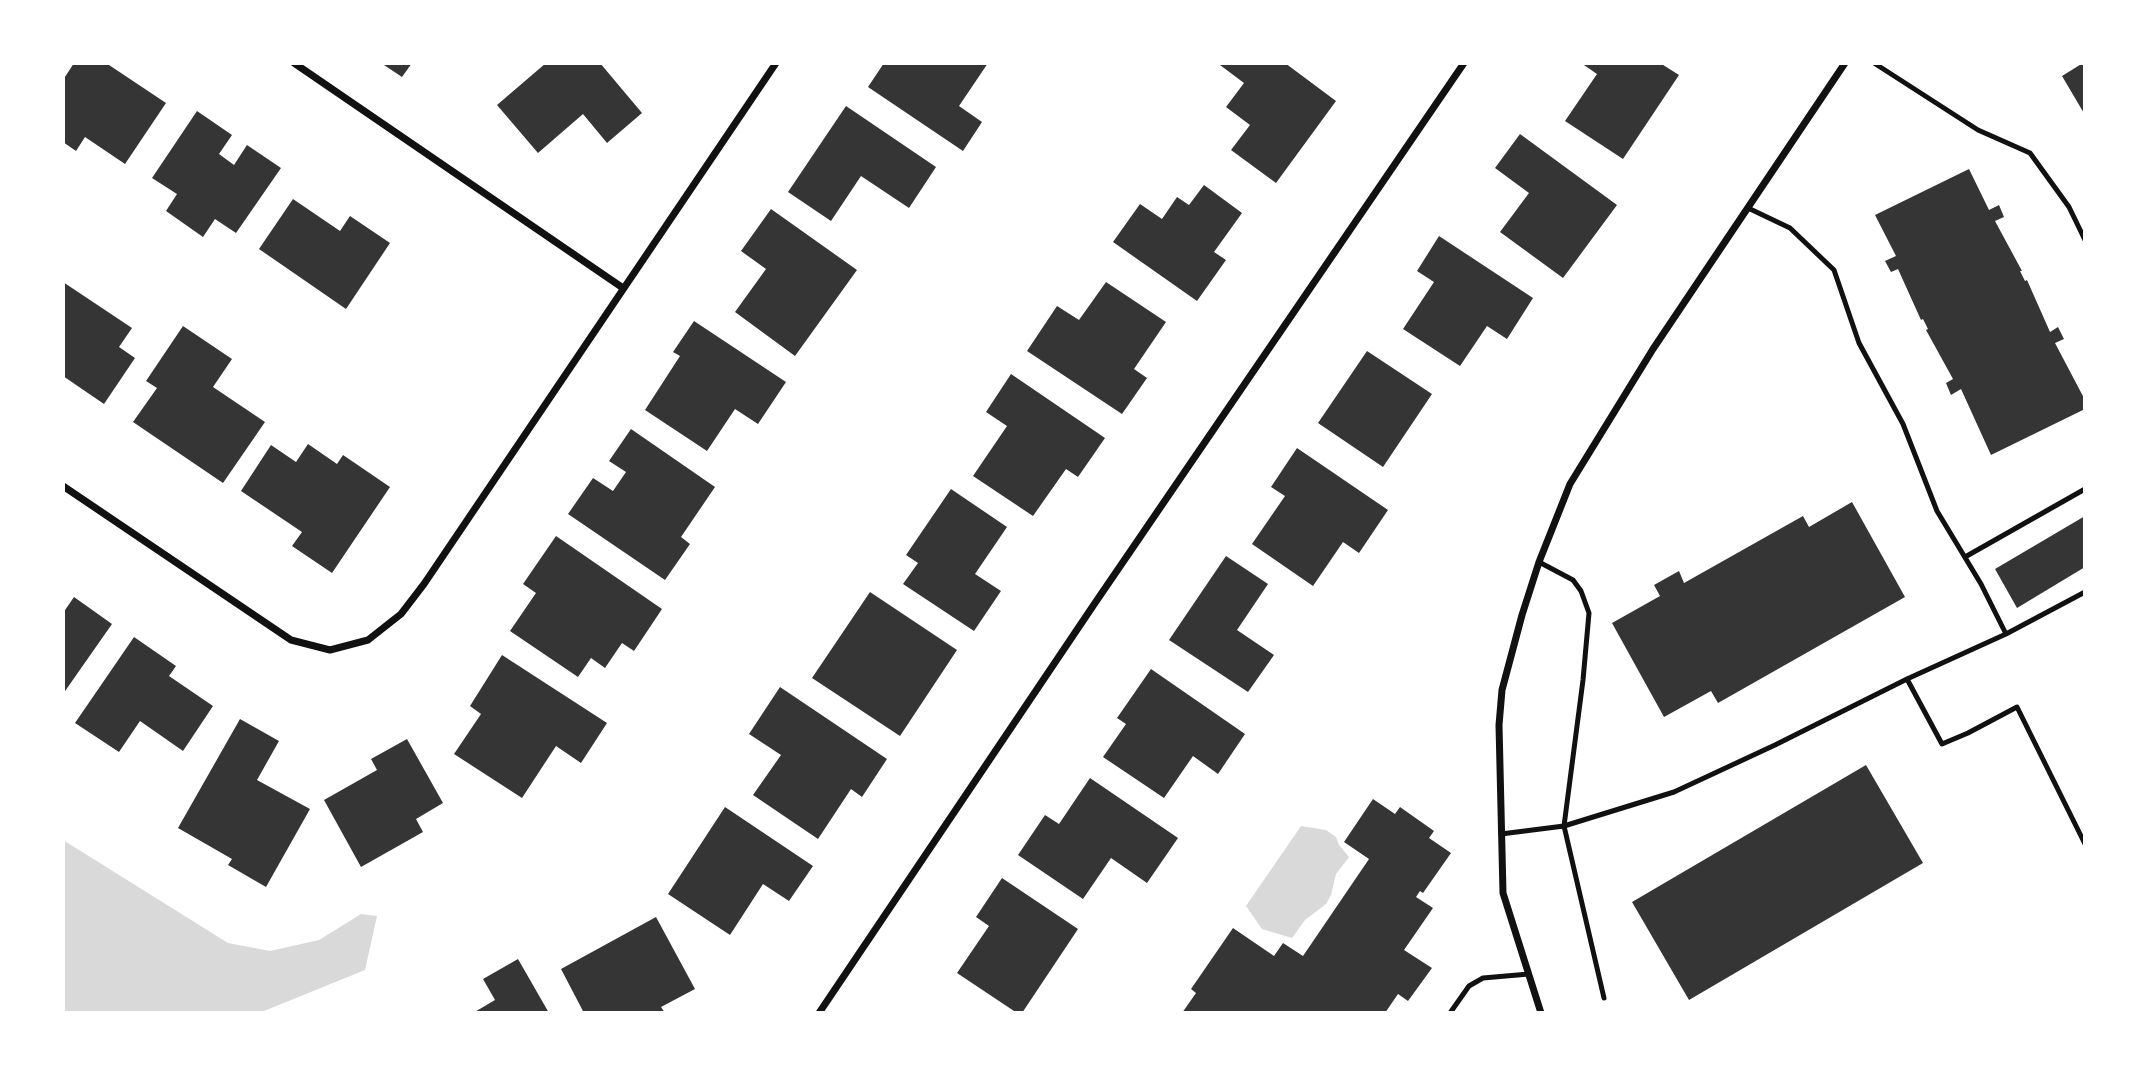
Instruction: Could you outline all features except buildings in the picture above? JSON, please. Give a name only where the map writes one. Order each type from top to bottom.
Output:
[{"type":"street","points":[[294,63],[623,288]]},
{"type":"street","points":[[63,486],[291,640],[330,650],[368,640],[401,614],[424,584],[776,63]]},
{"type":"street","points":[[819,1013],[1464,63]]},
{"type":"street","points":[[1541,1013],[1503,892],[1498,743],[1502,690],[1509,657],[1539,562],[1570,484],[1653,349],[1846,63]]},
{"type":"lane","points":[[1874,63],[1978,130],[2030,153],[2068,207],[2085,240]]},
{"type":"lane","points":[[1748,208],[1790,228],[1834,270],[1859,343],[1903,424],[1937,511],[1982,584],[2006,634]]},
{"type":"lane","points":[[1965,557],[2085,489]]},
{"type":"lane","points":[[1539,562],[1573,580],[1581,591],[1589,613],[1564,826],[1604,998]]},
{"type":"lane","points":[[1501,834],[1564,826],[1674,792],[2006,634],[2085,592]]},
{"type":"lane","points":[[1907,679],[1942,744],[2017,706],[2085,845]]},
{"type":"lane","points":[[1450,1013],[1469,986],[1483,978],[1529,974]]},
{"type":"shaded area","points":[[1301,826],[1326,830],[1336,837],[1349,857],[1336,874],[1326,904],[1305,920],[1292,938],[1262,929],[1246,906]]},
{"type":"shaded area","points":[[63,840],[228,943],[270,951],[319,940],[361,914],[377,916],[365,970],[259,1013],[63,1013]]}]
